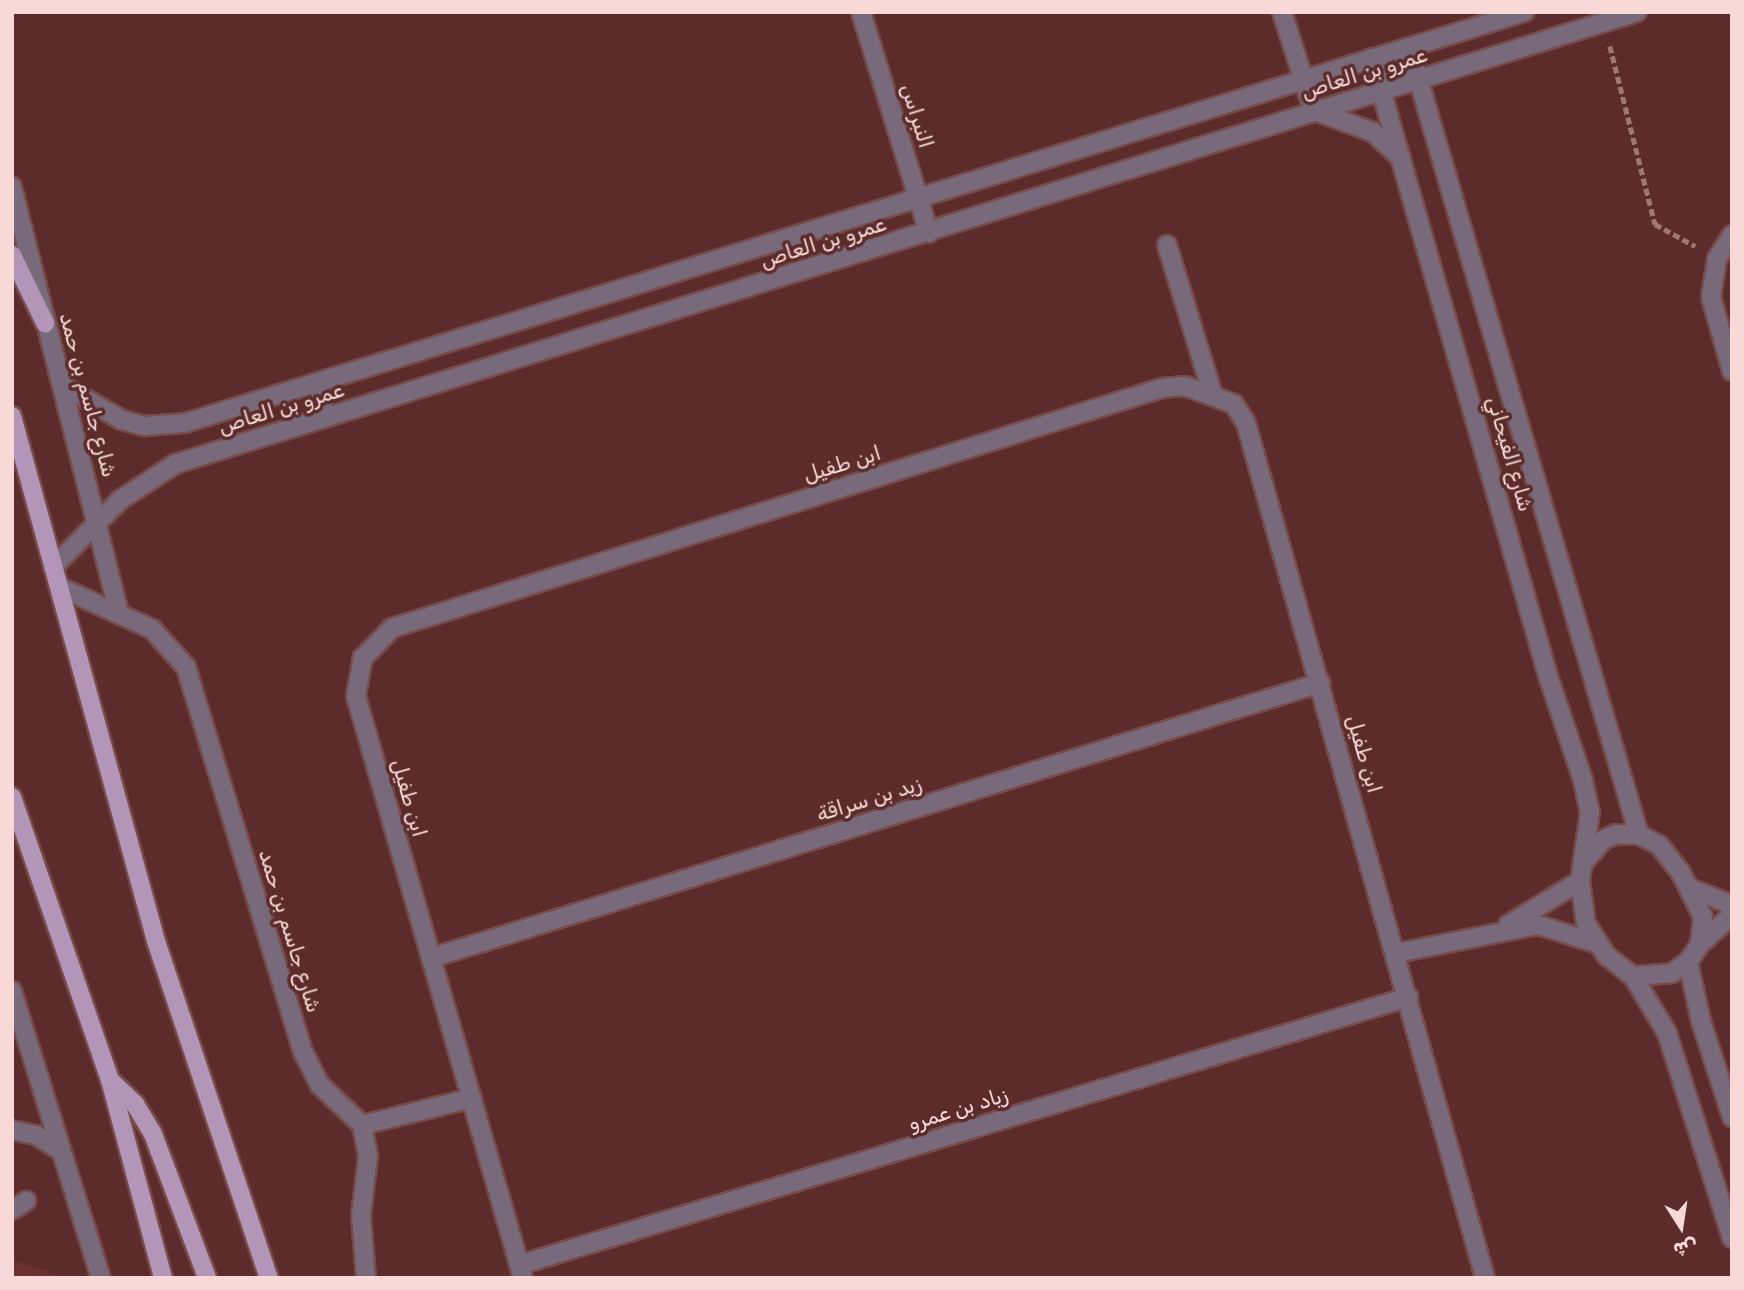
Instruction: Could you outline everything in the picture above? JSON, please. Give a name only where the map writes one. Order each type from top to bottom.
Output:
[{"type":"main road","points":[[12,255],[45,323]]},
{"type":"main road","points":[[12,416],[156,941],[269,1278]]},
{"type":"main road","points":[[12,797],[110,1080],[163,1278]]},
{"type":"main road","points":[[110,1080],[135,1104],[153,1134],[207,1278]]},
{"type":"street","name":"النبراس","points":[[861,12],[929,233]]},
{"type":"street","points":[[1282,12],[1314,112],[1354,121],[1404,161]]},
{"type":"street","name":"عمرو بن العاص","points":[[65,387],[101,412],[155,426],[185,423],[1524,12]]},
{"type":"street","name":"عمرو بن العاص","points":[[53,567],[99,526],[120,500],[159,471],[1637,12]]},
{"type":"street","name":"شارع الفيحاني","points":[[1409,47],[1639,835]]},
{"type":"street","name":"شارع الفيحاني","points":[[1373,58],[1548,676],[1583,780],[1590,812],[1583,863]]},
{"type":"street","name":"شارع جاسم بن حمد","points":[[12,187],[45,323],[65,387],[119,614]]},
{"type":"street","points":[[1732,235],[1717,259],[1711,297],[1732,371]]},
{"type":"street","points":[[1167,245],[1212,392]]},
{"type":"street","points":[[316,383],[326,418]]},
{"type":"street","name":"ابن طفيل","points":[[521,1271],[356,696],[363,658],[392,628],[1162,388],[1212,392],[1234,404],[1246,423],[1397,953],[1485,1278]]},
{"type":"street","name":"شارع جاسم بن حمد","points":[[59,587],[152,629],[186,667],[303,1052],[320,1084],[362,1125]]},
{"type":"street","name":"زيد بن سراقة","points":[[431,958],[1321,683]]},
{"type":"street","points":[[1700,944],[1703,917],[1691,889],[1659,845],[1639,835],[1603,840],[1583,863],[1580,881],[1586,924],[1596,943],[1633,976],[1667,1032],[1732,1238]]},
{"type":"street","points":[[1502,928],[1580,881]]},
{"type":"street","points":[[1691,889],[1732,905]]},
{"type":"street","points":[[1633,976],[1672,974],[1688,962],[1700,944],[1732,915]]},
{"type":"street","points":[[1397,953],[1502,928],[1538,925],[1596,943]]},
{"type":"street","points":[[1688,962],[1732,1117]]},
{"type":"street","points":[[12,991],[101,1278]]},
{"type":"street","name":"زياد بن عمرو","points":[[521,1271],[1409,997]]},
{"type":"street","points":[[12,1050],[23,1028]]},
{"type":"street","points":[[366,1278],[361,1215],[368,1157],[362,1125],[472,1098]]},
{"type":"street","points":[[12,1130],[36,1135],[60,1150]]},
{"type":"path","points":[[1604,22],[1655,224],[1717,259]]},
{"type":"shaded area","points":[[12,1260],[64,1277],[65,1278],[12,1278]]}]
